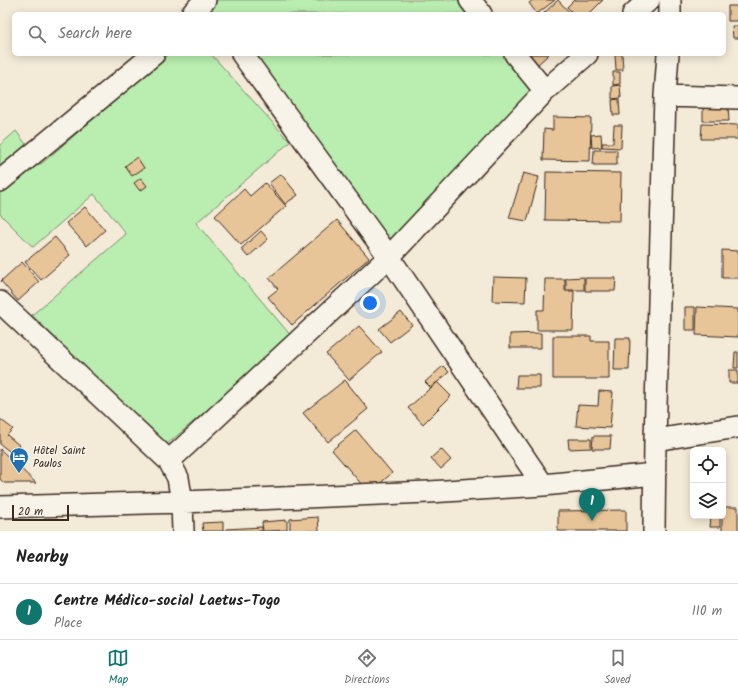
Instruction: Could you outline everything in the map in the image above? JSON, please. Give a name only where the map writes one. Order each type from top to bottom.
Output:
[{"type":"street","points":[[470,0],[479,12]]},
{"type":"street","points":[[635,12],[649,0]]},
{"type":"street","points":[[670,0],[670,12]]},
{"type":"street","points":[[0,181],[152,56]]},
{"type":"street","points":[[243,56],[389,257],[543,485]]},
{"type":"street","points":[[517,56],[545,91]]},
{"type":"street","points":[[169,461],[389,257],[545,91],[585,56]]},
{"type":"street","points":[[654,531],[655,440],[665,96],[668,56]]},
{"type":"street","points":[[665,96],[738,98]]},
{"type":"street","points":[[0,302],[169,461],[178,478],[182,502],[183,531]]},
{"type":"street","points":[[655,440],[738,427]]},
{"type":"street","points":[[0,507],[182,502],[421,492],[543,485],[655,474]]},
{"type":"green space","points":[[199,0],[459,0],[469,12],[208,12]]},
{"type":"green space","points":[[167,56],[213,56],[290,142],[196,223],[292,337],[165,446],[32,315],[126,234],[94,194],[33,247],[0,214],[0,145],[16,131],[41,164]]},
{"type":"green space","points":[[244,56],[507,56],[534,87],[394,244]]},
{"type":"building","points":[[533,0],[555,0],[540,12],[536,12],[529,3]]},
{"type":"building","points":[[558,0],[569,12],[545,12]]},
{"type":"building","points":[[574,0],[603,0],[591,12],[572,12],[567,7]]},
{"type":"building","points":[[728,6],[738,6],[738,21],[728,21]]},
{"type":"building","points":[[732,26],[738,26],[738,38],[733,38]]},
{"type":"building","points":[[525,56],[547,56],[535,67]]},
{"type":"building","points":[[615,56],[622,56],[623,70],[616,70]]},
{"type":"building","points":[[613,72],[620,72],[620,84],[613,85]]},
{"type":"building","points":[[620,85],[621,98],[612,99],[612,86]]},
{"type":"building","points":[[619,99],[620,115],[613,115],[612,100]]},
{"type":"building","points":[[703,106],[728,106],[729,121],[703,121]]},
{"type":"building","points":[[553,117],[591,118],[590,161],[543,160],[544,129],[553,130]]},
{"type":"building","points":[[702,124],[738,125],[738,139],[701,139]]},
{"type":"building","points":[[614,125],[622,125],[621,148],[602,147],[602,143],[613,143]]},
{"type":"building","points":[[601,134],[602,147],[592,148],[591,135]]},
{"type":"building","points":[[594,150],[617,150],[617,165],[593,165]]},
{"type":"building","points":[[137,157],[144,168],[132,176],[125,166]]},
{"type":"building","points":[[546,172],[621,173],[620,221],[545,220]]},
{"type":"building","points":[[523,173],[539,177],[527,221],[509,218]]},
{"type":"building","points":[[281,174],[298,195],[285,204],[269,183]]},
{"type":"building","points":[[141,178],[147,186],[140,191],[134,183]]},
{"type":"building","points":[[265,183],[286,206],[241,245],[215,216],[244,189],[250,196]]},
{"type":"building","points":[[85,207],[105,230],[87,246],[66,223]]},
{"type":"building","points":[[337,220],[369,258],[292,325],[268,297],[278,289],[269,278]]},
{"type":"building","points":[[261,231],[268,239],[248,257],[241,249]]},
{"type":"building","points":[[55,237],[70,255],[41,280],[25,262]]},
{"type":"building","points":[[722,250],[738,251],[738,278],[722,278]]},
{"type":"building","points":[[22,262],[39,282],[18,301],[1,281]]},
{"type":"building","points":[[493,277],[526,278],[525,302],[492,301]]},
{"type":"building","points":[[584,277],[584,290],[566,290],[566,278]]},
{"type":"building","points":[[585,278],[616,278],[615,291],[585,291]]},
{"type":"building","points":[[545,279],[565,279],[565,291],[574,291],[573,330],[537,330],[537,310],[544,310]]},
{"type":"building","points":[[685,307],[695,307],[695,330],[685,330]]},
{"type":"building","points":[[697,307],[738,309],[738,337],[696,335]]},
{"type":"building","points":[[401,312],[412,325],[390,342],[379,329]]},
{"type":"building","points":[[359,326],[382,352],[349,380],[326,354]]},
{"type":"building","points":[[541,333],[541,348],[510,348],[510,334]]},
{"type":"building","points":[[553,336],[591,336],[591,341],[609,341],[609,379],[553,379]]},
{"type":"building","points":[[615,338],[630,338],[629,370],[614,370]]},
{"type":"building","points":[[735,352],[738,352],[738,368],[734,368]]},
{"type":"building","points":[[443,366],[449,372],[431,388],[425,382]]},
{"type":"building","points":[[729,370],[738,370],[738,383],[729,383]]},
{"type":"building","points":[[517,375],[540,375],[540,388],[516,388]]},
{"type":"building","points":[[345,380],[368,409],[328,442],[303,413]]},
{"type":"building","points":[[437,382],[451,396],[423,424],[408,408]]},
{"type":"building","points":[[599,391],[613,392],[610,428],[576,426],[578,405],[598,406]]},
{"type":"building","points":[[0,419],[13,429],[7,435],[20,446],[13,454],[0,444]]},
{"type":"building","points":[[356,430],[392,473],[369,493],[332,450]]},
{"type":"building","points":[[593,436],[611,436],[610,449],[592,449]]},
{"type":"building","points":[[568,439],[591,439],[591,448],[569,449]]},
{"type":"building","points":[[0,449],[36,483],[4,483],[0,479]]},
{"type":"building","points":[[441,449],[451,460],[441,469],[431,458]]},
{"type":"building","points":[[726,507],[738,507],[738,531],[722,531],[722,519],[726,519]]},
{"type":"building","points":[[626,510],[626,531],[558,531],[558,511]]},
{"type":"building","points":[[318,517],[319,531],[290,531],[290,519]]},
{"type":"building","points":[[711,519],[720,519],[720,527],[710,527]]},
{"type":"building","points":[[287,520],[287,530],[263,531],[262,522]]},
{"type":"building","points":[[223,522],[223,531],[203,531],[202,523]]},
{"type":"building","points":[[262,527],[262,531],[226,531],[226,529]]},
{"type":"place","name":"Hôtel Saint Paulos","points":[[19,474]]},
{"type":"place","name":"Centre Médico-social Laetus-Togo","points":[[592,521]]}]
